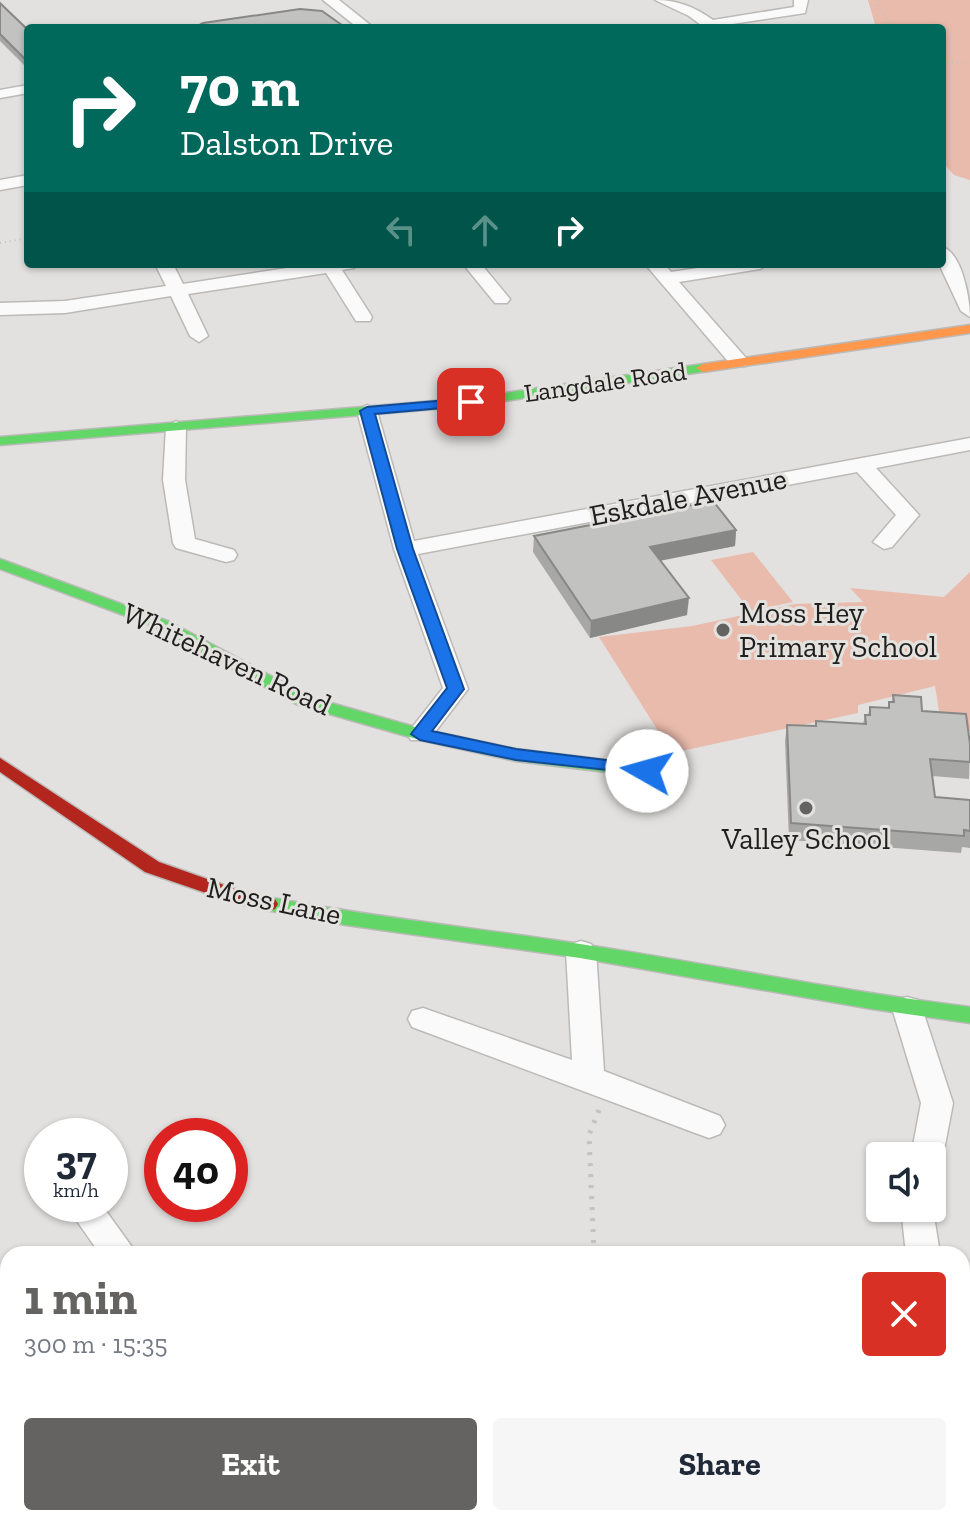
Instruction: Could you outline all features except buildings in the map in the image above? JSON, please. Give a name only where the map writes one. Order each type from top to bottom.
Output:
[{"type":"street","points":[[330,0],[362,24]]},
{"type":"street","points":[[662,0],[694,13],[709,24]]},
{"type":"street","points":[[725,24],[800,10],[801,0]]},
{"type":"street","points":[[2,91],[24,89]]},
{"type":"street","points":[[0,185],[24,181]]},
{"type":"street","points":[[946,260],[970,311]]},
{"type":"street","points":[[166,268],[199,336]]},
{"type":"street","points":[[0,309],[65,307],[319,268]]},
{"type":"street","points":[[333,268],[363,317]]},
{"type":"street","points":[[475,268],[501,299]]},
{"type":"street","points":[[661,271],[703,268]]},
{"type":"street","points":[[661,271],[739,362]]},
{"type":"street","name":"Langdale Road","points":[[0,441],[471,402],[970,329]]},
{"type":"street","points":[[367,411],[405,549],[456,689],[420,734]]},
{"type":"street","points":[[176,427],[174,480],[184,543],[226,555]]},
{"type":"street","name":"Eskdale Avenue","points":[[405,549],[970,444]]},
{"type":"street","points":[[862,465],[908,515],[884,542]]},
{"type":"street","name":"Whitehaven Road","points":[[0,564],[164,625],[304,701],[420,734],[516,755],[647,771]]},
{"type":"street","name":"Moss Lane","points":[[0,764],[62,804],[116,845],[152,867],[193,883],[316,914],[581,951],[907,1008],[970,1015]]},
{"type":"street","points":[[581,951],[599,1082]]},
{"type":"street","points":[[907,1008],[937,1103],[930,1142]]},
{"type":"street","points":[[423,1019],[709,1125]]},
{"type":"street","points":[[96,1222],[114,1246]]},
{"type":"street","points":[[920,1222],[922,1246]]},
{"type":"path","points":[[877,0],[888,24]]},
{"type":"path","points":[[946,62],[970,64]]},
{"type":"path","points":[[0,243],[24,239]]},
{"type":"path","points":[[594,1246],[589,1135],[599,1082]]},
{"type":"shaded area","points":[[868,0],[970,0],[970,180],[954,175],[946,166],[946,24],[875,24]]},
{"type":"shaded area","points":[[753,552],[793,602],[750,611],[711,560]]},
{"type":"shaded area","points":[[970,572],[970,731],[942,729],[935,686],[858,705],[858,713],[672,753],[599,637],[692,626],[795,604],[863,602],[850,588],[944,597]]},
{"type":"traffic: fast","points":[[0,441],[471,402],[703,368]]},
{"type":"traffic: fast","points":[[0,564],[164,625],[304,701],[420,734],[516,755],[647,771]]},
{"type":"traffic: fast","points":[[268,904],[970,1015]]},
{"type":"traffic: slow","points":[[703,368],[970,329]]},
{"type":"traffic: jam","points":[[0,764],[152,867],[238,897],[268,904]]},
{"type":"place","name":"Moss Hey Primary School","points":[[723,630]]},
{"type":"place","name":"Valley School","points":[[806,808]]},
{"type":"route","points":[[471,402],[367,411],[405,549],[456,689],[420,734],[516,755],[647,771]]}]
